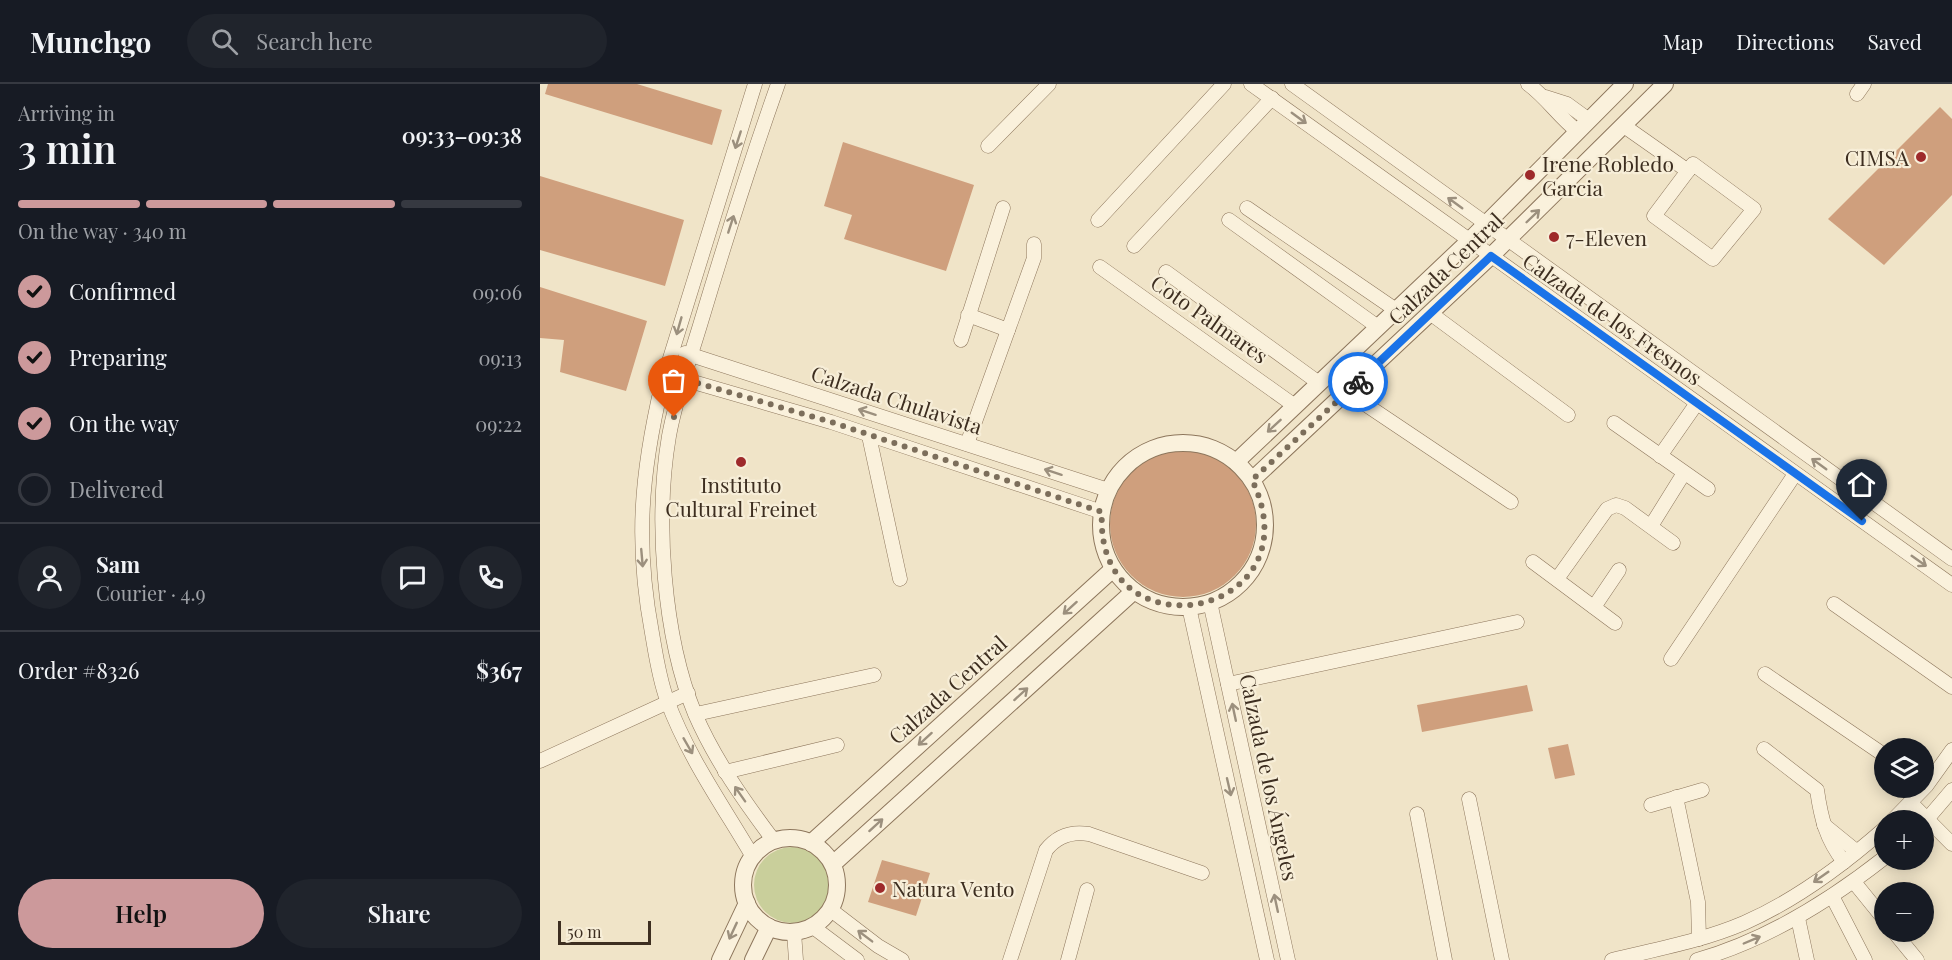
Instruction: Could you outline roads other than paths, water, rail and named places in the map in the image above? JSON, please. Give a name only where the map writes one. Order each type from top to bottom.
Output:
[{"type":"street","points":[[753,857],[683,737],[668,702],[660,678],[648,615],[640,530],[642,491],[651,433],[666,373],[755,84]]},
{"type":"street","points":[[774,841],[725,772],[688,693],[670,613],[662,529],[669,435],[721,256],[778,84]]},
{"type":"street","points":[[988,146],[1049,84]]},
{"type":"street","points":[[1098,220],[1224,84]]},
{"type":"street","name":"Calzada de los Fresnos","points":[[1251,84],[1952,585]]},
{"type":"street","name":"Calzada de los Fresnos","points":[[1292,84],[1507,241],[1952,559]]},
{"type":"street","points":[[1528,84],[1545,97],[1567,104],[1583,126]]},
{"type":"street","name":"Calzada Central","points":[[1236,462],[1469,241],[1625,84]]},
{"type":"street","name":"Calzada Central","points":[[1252,480],[1507,241],[1665,84]]},
{"type":"street","points":[[1134,246],[1272,98]]},
{"type":"street","points":[[1624,126],[1688,171]]},
{"type":"street","points":[[1694,164],[1754,208],[1713,259],[1654,216],[1688,171],[1694,164]]},
{"type":"street","points":[[960,340],[1003,208]]},
{"type":"street","points":[[1247,208],[1396,310]]},
{"type":"street","points":[[1229,220],[1378,327]]},
{"type":"street","points":[[967,444],[1034,258],[1034,244]]},
{"type":"street","points":[[702,250],[721,256]]},
{"type":"street","name":"Coto Palmares","points":[[1100,267],[1295,406]]},
{"type":"street","points":[[1166,272],[1319,383]]},
{"type":"street","points":[[1430,313],[1568,415]]},
{"type":"street","points":[[968,315],[1008,330]]},
{"type":"street","name":"Calzada Chulavista","points":[[673,349],[1108,490]]},
{"type":"street","name":"Calzada Chulavista","points":[[666,373],[831,422],[1102,512]]},
{"type":"street","points":[[1347,392],[1511,502]]},
{"type":"street","points":[[831,422],[837,402]]},
{"type":"street","points":[[1660,456],[1697,403]]},
{"type":"street","points":[[1614,423],[1708,489]]},
{"type":"street","points":[[869,436],[900,579]]},
{"type":"street","points":[[1772,456],[1784,439]]},
{"type":"street","points":[[1173,444],[1207,447],[1236,462],[1252,480],[1261,499],[1265,520],[1264,541],[1257,561],[1245,579],[1229,593],[1210,602],[1189,607],[1160,604],[1134,591],[1113,569],[1102,542],[1102,512],[1108,490],[1117,476],[1135,459],[1157,447],[1173,444]]},
{"type":"street","points":[[1650,526],[1684,473]]},
{"type":"street","points":[[1671,659],[1795,474]]},
{"type":"street","points":[[1557,579],[1607,509],[1616,505],[1625,508],[1673,543]]},
{"type":"street","points":[[1879,533],[1892,516]]},
{"type":"street","points":[[640,530],[662,529]]},
{"type":"street","points":[[1533,562],[1616,622]]},
{"type":"street","name":"Calzada Central","points":[[811,843],[1113,569]]},
{"type":"street","points":[[1594,607],[1619,570]]},
{"type":"street","points":[[833,864],[1134,591]]},
{"type":"street","name":"Calzada de los Ángeles","points":[[1210,602],[1288,960]]},
{"type":"street","points":[[1834,604],[1952,687]]},
{"type":"street","name":"Calzada de los Ángeles","points":[[1189,607],[1267,960]]},
{"type":"street","points":[[1228,684],[1517,622]]},
{"type":"street","points":[[1765,674],[1874,748]]},
{"type":"street","points":[[696,714],[874,675]]},
{"type":"street","points":[[540,760],[688,693]]},
{"type":"street","points":[[725,772],[837,745]]},
{"type":"street","points":[[1764,749],[1817,790],[1822,824],[1831,846],[1844,862]]},
{"type":"street","points":[[1934,772],[1952,750]]},
{"type":"street","points":[[1651,805],[1702,790]]},
{"type":"street","points":[[1934,811],[1952,790]]},
{"type":"street","points":[[1676,797],[1698,902],[1699,939]]},
{"type":"street","points":[[1904,810],[1914,798]]},
{"type":"street","points":[[1469,799],[1502,960]]},
{"type":"street","points":[[1911,803],[1917,810]]},
{"type":"street","points":[[1417,814],[1445,960]]},
{"type":"street","points":[[1822,824],[1856,851]]},
{"type":"street","points":[[1934,828],[1952,844]]},
{"type":"street","points":[[1010,960],[1046,850],[1058,838],[1075,833],[1089,834],[1202,873]]},
{"type":"street","points":[[1612,960],[1699,939],[1744,922],[1785,902],[1844,862],[1874,837]]},
{"type":"street","points":[[786,838],[811,843],[824,852],[833,864],[838,879],[837,895],[831,910],[813,927],[794,932],[769,927],[760,921],[747,903],[743,887],[745,871],[753,857],[774,841],[786,838]]},
{"type":"street","points":[[1697,960],[1752,941],[1798,918],[1854,882],[1874,866]]},
{"type":"street","points":[[1854,882],[1874,907]]},
{"type":"street","points":[[1068,960],[1087,890]]},
{"type":"street","points":[[1832,897],[1865,960]]},
{"type":"street","points":[[1698,902],[1713,934]]},
{"type":"street","points":[[720,960],[747,903]]},
{"type":"street","points":[[831,910],[878,946],[902,960]]},
{"type":"street","points":[[1798,918],[1807,960]]},
{"type":"street","points":[[753,960],[769,927]]},
{"type":"street","points":[[813,927],[857,960]]},
{"type":"street","points":[[794,932],[796,960]]},
{"type":"street","points":[[1902,942],[1917,960]]},
{"type":"place","name":"CIMSA","points":[[1921,157]]},
{"type":"place","name":"Irene Robledo Garcia","points":[[1530,175]]},
{"type":"place","name":"7-Eleven","points":[[1554,237]]},
{"type":"place","name":"Instituto Cultural Freinet","points":[[741,462]]},
{"type":"place","name":"Natura Vento","points":[[880,888]]}]
